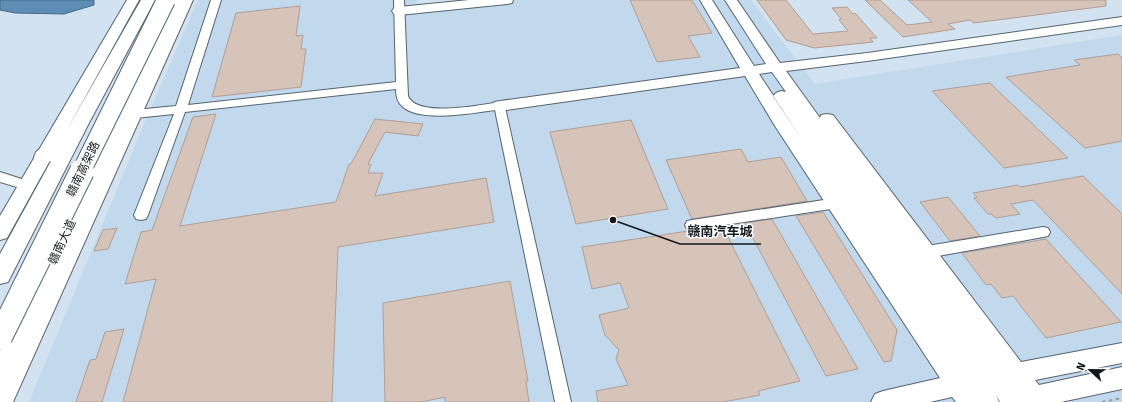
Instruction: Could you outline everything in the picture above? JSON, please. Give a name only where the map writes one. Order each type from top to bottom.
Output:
[{"type":"highway","name":"赣南高架路","points":[[0,304],[160,3]]},
{"type":"highway","name":"赣南高架路","points":[[0,337],[160,3]]},
{"type":"main road","name":"赣南大道","points":[[0,376],[129,114],[160,3]]},
{"type":"main road","points":[[0,275],[81,121],[160,3]]},
{"type":"main road","points":[[43,157],[81,121]]},
{"type":"street","points":[[141,215],[180,109],[216,0]]},
{"type":"street","points":[[507,0],[399,6],[401,85],[402,96],[406,104],[423,111],[441,112],[501,110],[766,73],[874,65],[1120,29]]},
{"type":"street","points":[[706,0],[766,73],[1005,375]]},
{"type":"street","points":[[719,0],[966,389]]},
{"type":"street","points":[[731,0],[766,73],[781,122],[966,389],[987,402]]},
{"type":"street","points":[[0,233],[43,157],[160,3]]},
{"type":"street","points":[[766,73],[822,112],[927,252],[1022,401],[1122,378]]},
{"type":"street","points":[[1,402],[121,144],[129,114],[401,85]]},
{"type":"street","points":[[501,110],[563,402]]},
{"type":"street","points":[[0,177],[27,185]]},
{"type":"street","points":[[692,225],[837,203]]},
{"type":"street","points":[[927,252],[1043,232]]},
{"type":"street","points":[[883,402],[966,389],[1005,375],[1122,353]]},
{"type":"path","points":[[1102,402],[1122,398]]},
{"type":"shaded area","points":[[198,0],[417,0],[417,4],[516,0],[751,0],[815,84],[1122,35],[1122,402],[29,402],[146,119]]},
{"type":"water","points":[[0,0],[94,0],[94,5],[64,14],[15,13],[0,10]]},
{"type":"building","points":[[630,0],[692,0],[712,33],[688,36],[700,57],[657,62]]},
{"type":"building","points":[[757,0],[786,0],[813,34],[848,31],[832,8],[847,7],[853,14],[855,13],[877,38],[870,38],[873,42],[814,48],[786,40]]},
{"type":"building","points":[[865,0],[880,0],[907,25],[932,22],[908,0],[1106,0],[1106,6],[974,23],[970,20],[948,24],[955,29],[903,37]]},
{"type":"building","points":[[300,6],[296,36],[303,35],[301,49],[306,49],[301,87],[212,97],[236,13]]},
{"type":"building","points":[[1118,54],[1122,58],[1122,141],[1085,148],[1006,77],[1080,65],[1074,60]]},
{"type":"building","points":[[990,83],[1068,158],[1004,168],[932,91]]},
{"type":"building","points":[[216,114],[180,226],[336,202],[349,164],[351,164],[375,119],[423,124],[418,136],[385,132],[368,164],[371,165],[368,173],[383,173],[375,196],[486,178],[494,222],[338,247],[332,402],[123,402],[156,279],[125,284],[141,232],[152,230],[193,117]]},
{"type":"building","points":[[631,120],[668,209],[576,224],[550,132]]},
{"type":"building","points":[[741,149],[748,162],[781,157],[807,201],[692,219],[666,160]]},
{"type":"building","points":[[1083,176],[1122,214],[1122,294],[1033,200],[1011,204],[1020,214],[996,218],[991,214],[988,214],[974,198],[977,197],[973,193],[1018,185],[1020,187]]},
{"type":"building","points":[[948,197],[980,236],[950,241],[920,202]]},
{"type":"building","points":[[823,212],[897,330],[891,361],[884,362],[796,216]]},
{"type":"building","points":[[772,219],[858,369],[826,376],[745,223]]},
{"type":"building","points":[[723,227],[800,381],[758,391],[760,395],[723,402],[598,402],[596,391],[628,385],[616,359],[619,350],[605,335],[599,315],[629,308],[620,283],[592,289],[582,247]]},
{"type":"building","points":[[117,228],[108,249],[94,251],[103,230]]},
{"type":"building","points":[[1046,239],[1121,322],[1046,338],[1013,296],[1002,298],[991,284],[986,285],[962,253]]},
{"type":"building","points":[[510,281],[528,381],[526,381],[529,402],[445,402],[445,397],[421,402],[385,402],[383,303]]},
{"type":"building","points":[[124,329],[102,402],[76,402],[90,360],[96,359],[105,332]]},
{"type":"place","name":"赣南汽车城","points":[[613,220]]}]
